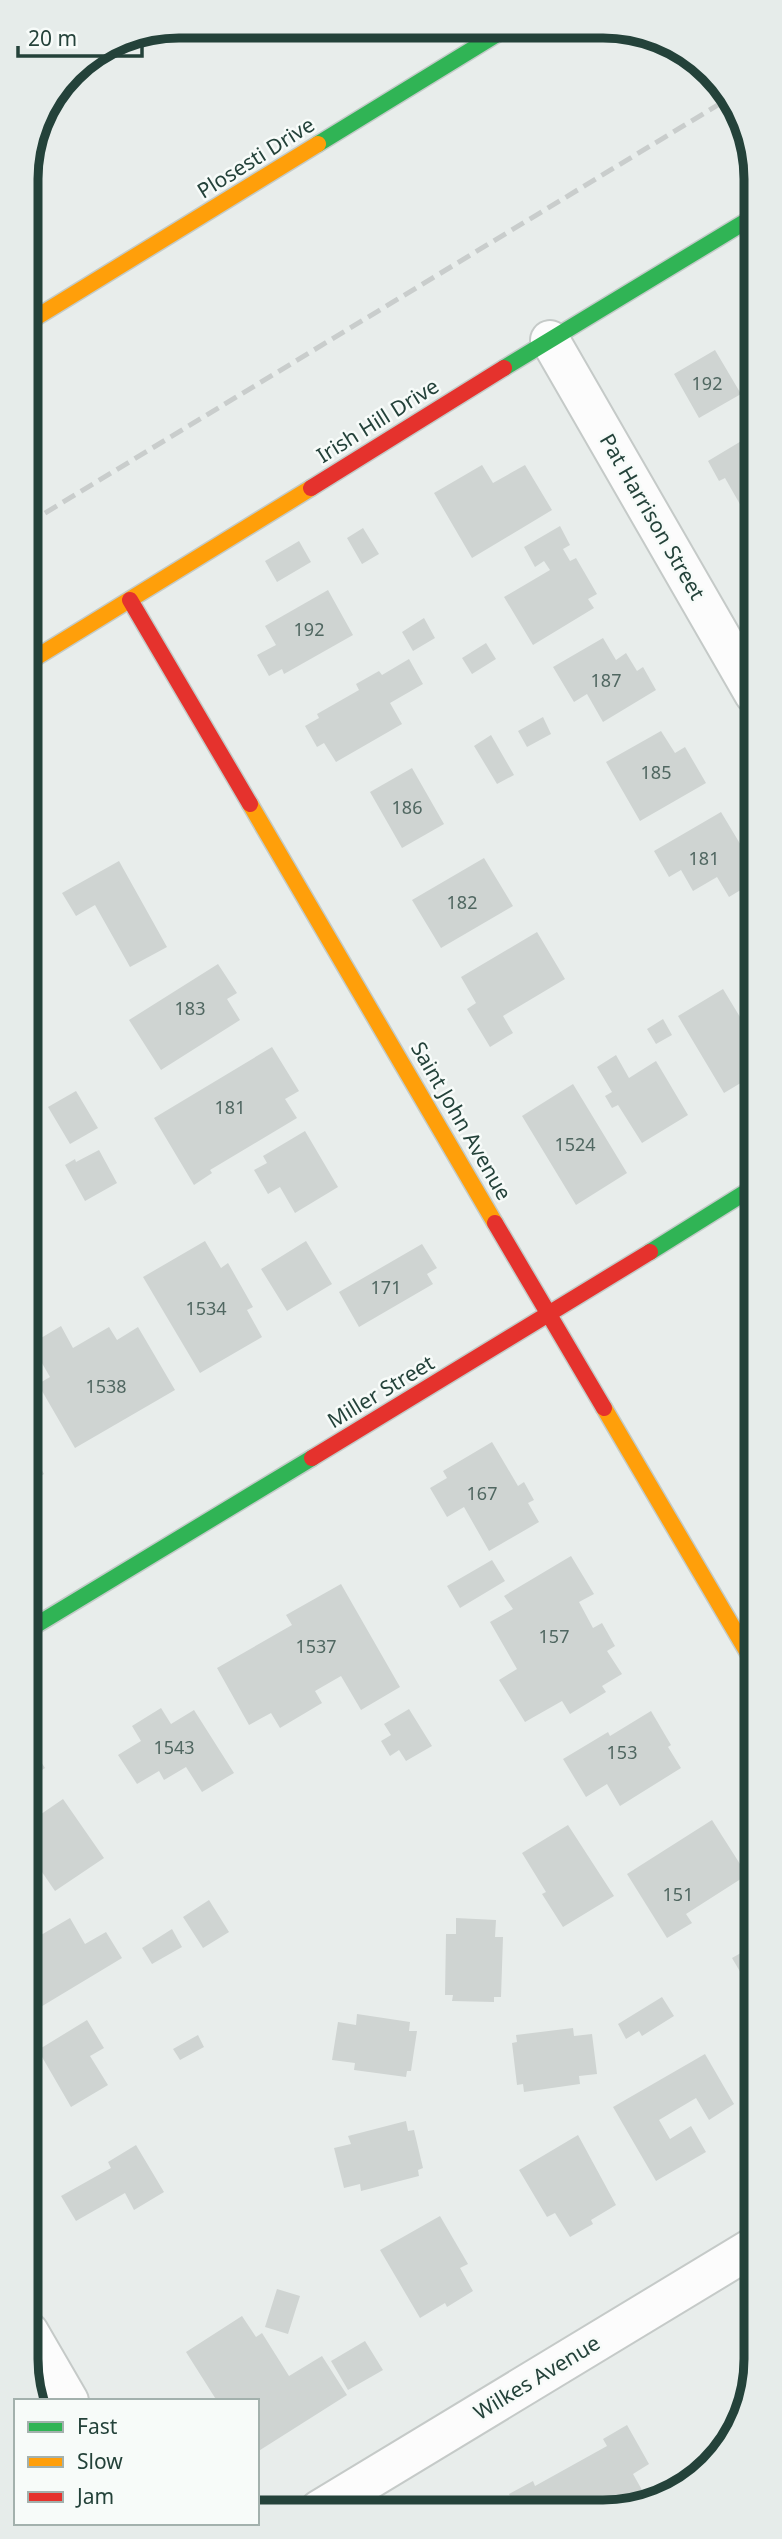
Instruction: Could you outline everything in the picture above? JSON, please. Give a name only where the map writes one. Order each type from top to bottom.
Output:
[{"type":"street","name":"Plosesti Drive","points":[[39,316],[492,38]]},
{"type":"street","name":"Irish Hill Drive","points":[[39,656],[744,222]]},
{"type":"street","name":"Pat Harrison Street","points":[[550,340],[744,676]]},
{"type":"street","name":"Saint John Avenue","points":[[130,600],[743,1645]]},
{"type":"street","name":"Miller Street","points":[[38,1624],[550,1314],[744,1193]]},
{"type":"street","name":"Wilkes Avenue","points":[[336,2500],[743,2253]]},
{"type":"street","points":[[38,2348],[68,2399]]},
{"type":"building","points":[[715,350],[741,394],[699,418],[674,374]]},
{"type":"building","points":[[744,439],[744,511],[725,478],[719,481],[708,461]]},
{"type":"building","points":[[482,465],[493,483],[525,465],[552,510],[472,558],[434,493]]},
{"type":"building","points":[[560,526],[570,545],[563,549],[570,561],[576,558],[597,594],[588,599],[594,608],[533,645],[504,597],[550,570],[544,561],[535,567],[524,547]]},
{"type":"building","points":[[363,528],[379,554],[362,564],[347,538]]},
{"type":"building","points":[[299,541],[311,562],[277,582],[265,561]]},
{"type":"building","points":[[328,590],[353,635],[284,674],[282,669],[269,676],[257,655],[276,645],[265,626]]},
{"type":"building","points":[[424,618],[435,638],[413,651],[402,632]]},
{"type":"building","points":[[603,638],[616,660],[626,653],[637,671],[643,667],[656,690],[603,722],[587,694],[574,702],[553,667]]},
{"type":"building","points":[[486,643],[496,659],[472,674],[462,658]]},
{"type":"building","points":[[409,659],[423,684],[390,703],[402,724],[336,762],[324,743],[317,747],[305,726],[319,718],[317,714],[359,690],[356,684],[379,671],[382,675]]},
{"type":"building","points":[[543,717],[551,734],[527,747],[518,731]]},
{"type":"building","points":[[661,731],[675,753],[685,747],[706,783],[640,821],[606,762]]},
{"type":"building","points":[[491,735],[514,775],[497,784],[474,746]]},
{"type":"building","points":[[412,768],[444,824],[402,848],[370,792]]},
{"type":"building","points":[[721,812],[744,850],[744,888],[729,897],[717,877],[693,891],[681,870],[669,877],[654,851]]},
{"type":"building","points":[[484,858],[513,906],[441,948],[412,900]]},
{"type":"building","points":[[119,861],[167,947],[130,967],[95,905],[76,916],[62,893]]},
{"type":"building","points":[[537,932],[565,979],[503,1016],[513,1033],[490,1047],[467,1009],[476,1003],[461,977]]},
{"type":"building","points":[[218,964],[237,993],[227,999],[240,1020],[161,1070],[129,1020]]},
{"type":"building","points":[[723,989],[744,1023],[744,1081],[724,1093],[678,1016]]},
{"type":"building","points":[[663,1019],[672,1035],[656,1044],[647,1029]]},
{"type":"building","points":[[272,1047],[299,1091],[285,1099],[297,1118],[210,1170],[212,1173],[194,1185],[154,1118]]},
{"type":"building","points":[[616,1055],[629,1078],[656,1061],[688,1115],[642,1143],[618,1105],[612,1108],[605,1096],[612,1092],[597,1067]]},
{"type":"building","points":[[573,1084],[627,1173],[576,1205],[522,1116]]},
{"type":"building","points":[[76,1091],[98,1128],[70,1144],[48,1107]]},
{"type":"building","points":[[305,1131],[338,1187],[295,1213],[280,1187],[268,1194],[254,1170],[267,1163],[263,1156]]},
{"type":"building","points":[[99,1150],[117,1183],[85,1201],[65,1165]]},
{"type":"building","points":[[205,1241],[221,1268],[228,1263],[253,1307],[247,1310],[262,1337],[200,1373],[143,1277]]},
{"type":"building","points":[[306,1241],[332,1284],[287,1311],[261,1269]]},
{"type":"building","points":[[422,1244],[437,1268],[427,1274],[433,1284],[359,1327],[339,1292]]},
{"type":"building","points":[[61,1326],[73,1348],[109,1327],[117,1340],[138,1327],[175,1390],[75,1448],[38,1385],[50,1377],[38,1357],[38,1340]]},
{"type":"building","points":[[492,1442],[518,1486],[524,1482],[534,1500],[528,1503],[539,1522],[489,1551],[464,1507],[447,1517],[430,1488],[447,1478],[443,1471]]},
{"type":"building","points":[[38,1465],[44,1474],[38,1477]]},
{"type":"building","points":[[571,1556],[594,1594],[579,1602],[593,1628],[602,1623],[615,1646],[607,1651],[622,1674],[602,1686],[606,1692],[570,1714],[562,1701],[525,1722],[499,1680],[517,1669],[490,1622],[513,1609],[504,1596]]},
{"type":"building","points":[[492,1560],[505,1581],[460,1608],[447,1586]]},
{"type":"building","points":[[341,1584],[400,1687],[361,1710],[341,1676],[315,1691],[322,1703],[280,1728],[271,1713],[249,1725],[217,1668],[292,1625],[286,1615]]},
{"type":"building","points":[[161,1708],[171,1724],[194,1710],[234,1773],[202,1792],[186,1767],[164,1780],[159,1771],[137,1784],[118,1755],[141,1741],[132,1726]]},
{"type":"building","points":[[409,1709],[432,1746],[406,1761],[399,1750],[390,1756],[381,1741],[391,1735],[384,1724]]},
{"type":"building","points":[[651,1711],[681,1768],[620,1806],[607,1784],[586,1797],[563,1759],[608,1732],[610,1736]]},
{"type":"building","points":[[38,1758],[45,1768],[38,1772]]},
{"type":"building","points":[[63,1799],[104,1858],[55,1891],[38,1867],[38,1816]]},
{"type":"building","points":[[712,1820],[743,1869],[743,1877],[686,1914],[692,1923],[667,1938],[627,1874]]},
{"type":"building","points":[[568,1825],[614,1896],[563,1927],[542,1894],[546,1892],[522,1853]]},
{"type":"building","points":[[209,1900],[229,1932],[203,1948],[183,1917]]},
{"type":"building","points":[[70,1918],[85,1944],[106,1932],[122,1958],[38,2008],[38,1937]]},
{"type":"building","points":[[456,1918],[496,1920],[495,1937],[503,1937],[501,1997],[494,1997],[494,2002],[452,2001],[453,1995],[445,1995],[446,1934],[456,1934]]},
{"type":"building","points":[[172,1929],[182,1947],[152,1964],[142,1948]]},
{"type":"building","points":[[743,1952],[743,1977],[732,1958]]},
{"type":"building","points":[[662,1997],[674,2016],[642,2036],[639,2031],[626,2039],[618,2024]]},
{"type":"building","points":[[357,2014],[410,2022],[409,2031],[417,2031],[411,2071],[407,2071],[406,2077],[354,2070],[355,2063],[332,2060],[338,2022],[356,2025]]},
{"type":"building","points":[[87,2020],[104,2048],[90,2056],[108,2085],[71,2107],[38,2050]]},
{"type":"building","points":[[573,2028],[574,2036],[592,2034],[597,2074],[579,2076],[580,2084],[524,2092],[523,2084],[517,2085],[512,2043],[517,2042],[516,2035]]},
{"type":"building","points":[[198,2035],[204,2047],[180,2060],[173,2049]]},
{"type":"building","points":[[705,2054],[734,2104],[709,2120],[696,2098],[659,2120],[670,2139],[691,2126],[706,2152],[656,2181],[613,2107]]},
{"type":"building","points":[[406,2121],[408,2131],[414,2130],[423,2168],[418,2170],[419,2176],[361,2191],[360,2184],[344,2188],[334,2148],[351,2144],[348,2136]]},
{"type":"building","points":[[578,2135],[616,2205],[591,2220],[593,2224],[570,2237],[555,2213],[547,2217],[519,2170]]},
{"type":"building","points":[[136,2145],[164,2192],[134,2210],[125,2193],[76,2221],[61,2196],[111,2168],[108,2162]]},
{"type":"building","points":[[440,2216],[468,2264],[460,2268],[473,2291],[447,2307],[445,2303],[420,2318],[380,2250]]},
{"type":"building","points":[[277,2289],[300,2296],[288,2334],[265,2327]]},
{"type":"building","points":[[242,2316],[256,2337],[262,2333],[289,2376],[322,2356],[347,2395],[259,2451],[259,2399],[216,2399],[186,2352]]},
{"type":"building","points":[[365,2341],[383,2370],[348,2390],[331,2361]]},
{"type":"building","points":[[627,2425],[649,2464],[633,2474],[642,2490],[621,2499],[512,2500],[509,2494],[533,2481],[535,2486],[607,2446],[603,2439]]},
{"type":"railway","points":[[39,517],[721,103]]},
{"type":"traffic: fast","points":[[318,144],[491,38]]},
{"type":"traffic: fast","points":[[504,368],[744,222]]},
{"type":"traffic: fast","points":[[650,1252],[744,1194]]},
{"type":"traffic: fast","points":[[38,1624],[312,1458]]},
{"type":"traffic: slow","points":[[39,316],[318,144]]},
{"type":"traffic: slow","points":[[39,656],[311,488]]},
{"type":"traffic: slow","points":[[250,804],[495,1223]]},
{"type":"traffic: slow","points":[[604,1408],[743,1645]]},
{"type":"traffic: jam","points":[[311,488],[504,368]]},
{"type":"traffic: jam","points":[[130,600],[250,804]]},
{"type":"traffic: jam","points":[[495,1223],[604,1408]]},
{"type":"traffic: jam","points":[[312,1458],[650,1252]]}]
